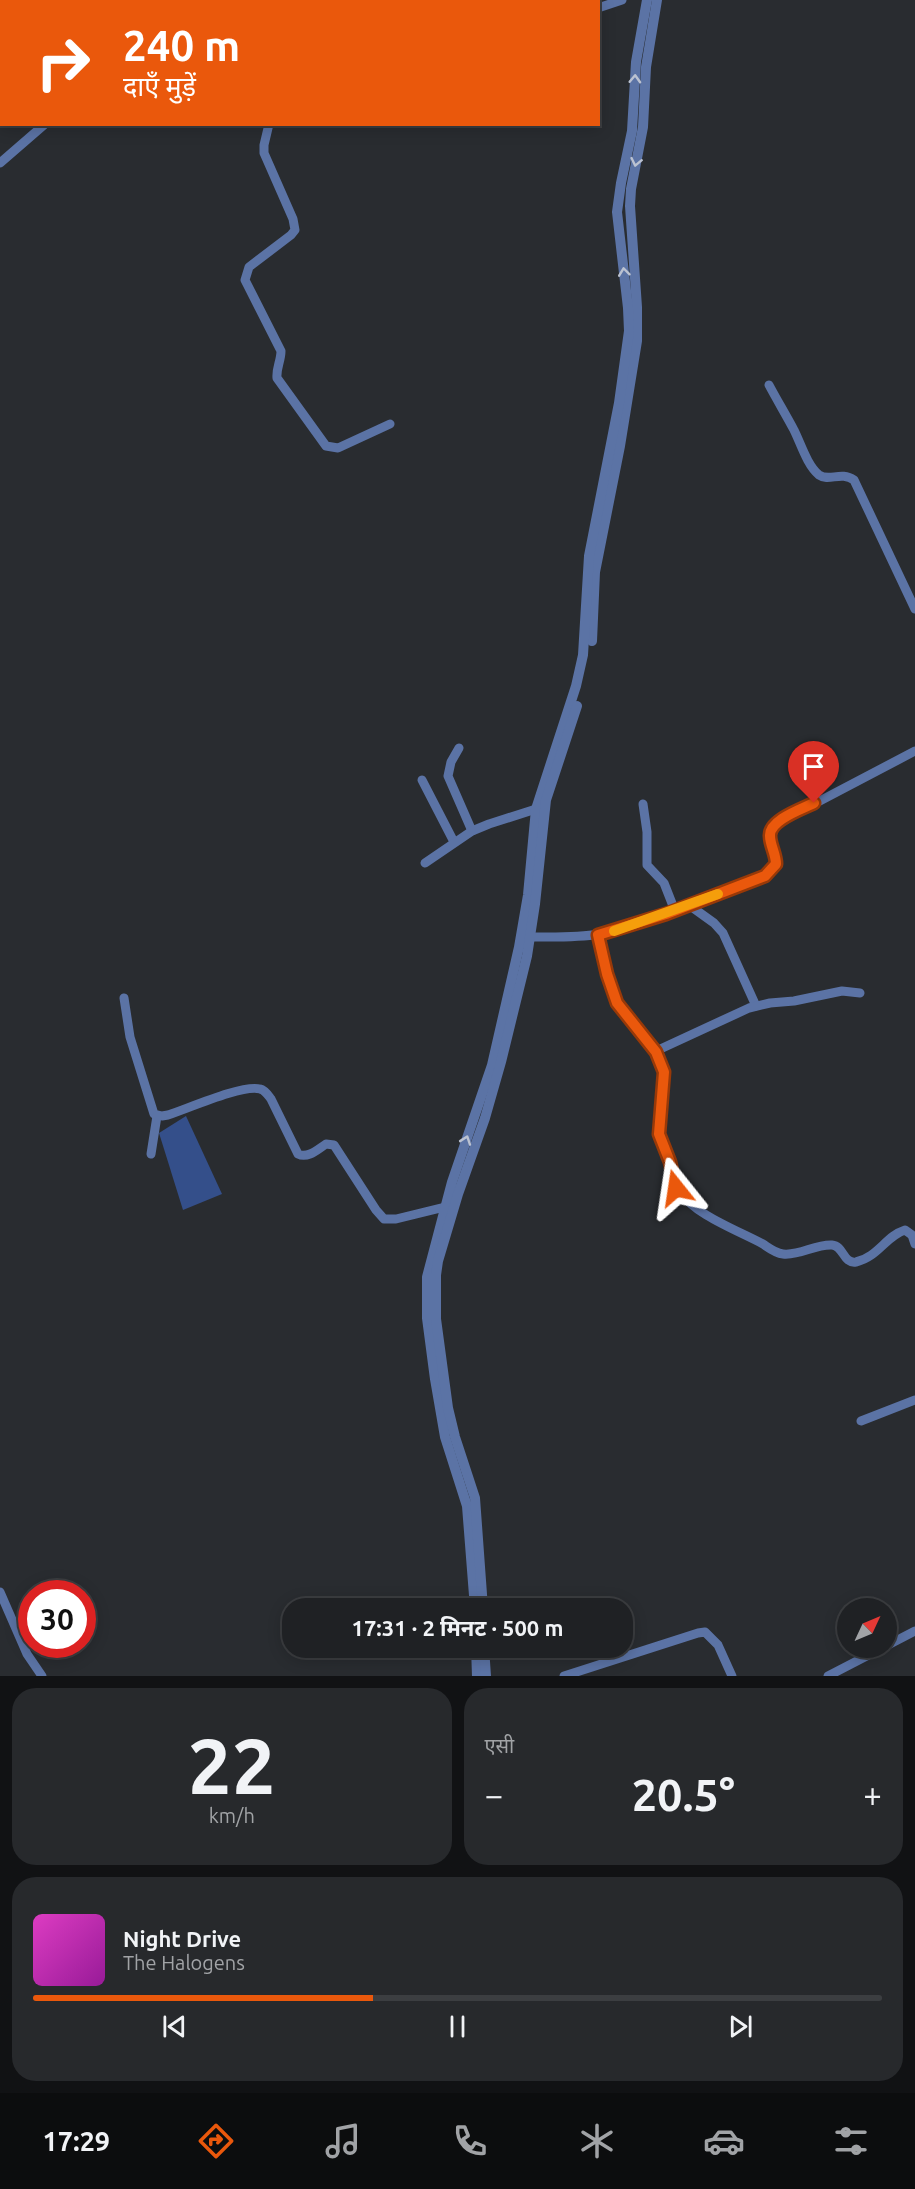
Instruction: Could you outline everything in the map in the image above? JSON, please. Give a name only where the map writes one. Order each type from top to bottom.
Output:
[{"type":"street","points":[[600,7],[622,0]]},
{"type":"street","points":[[474,1598],[467,1506],[445,1437],[435,1379],[427,1318],[427,1277],[445,1207],[496,1047],[519,947],[528,895],[536,809],[576,686],[583,655],[589,556],[619,403],[626,354],[628,308],[618,224],[618,199],[632,131],[638,43],[647,0]]},
{"type":"street","points":[[482,1598],[475,1498],[448,1408],[436,1319],[438,1261],[501,1062],[530,937],[546,800],[590,658],[595,572],[635,362],[638,307],[630,227],[630,197],[643,128],[646,67],[657,0]]},
{"type":"street","points":[[0,163],[43,126]]},
{"type":"street","points":[[269,126],[264,153],[293,219],[295,230],[249,267],[245,280],[246,287],[281,351],[281,359],[276,371],[277,378],[326,446],[338,448],[390,424]]},
{"type":"street","points":[[769,385],[818,475],[825,478],[841,475],[854,480],[915,609]]},
{"type":"street","points":[[459,748],[451,762],[447,776],[472,831]]},
{"type":"street","points":[[530,937],[598,935],[675,911],[770,873],[776,864],[770,834],[771,829],[780,820],[915,751]]},
{"type":"street","points":[[422,780],[454,842]]},
{"type":"street","points":[[644,804],[647,865],[649,870],[664,883],[675,911]]},
{"type":"street","points":[[425,863],[472,831],[536,809]]},
{"type":"street","points":[[689,905],[714,923],[723,933],[756,1006]]},
{"type":"street","points":[[598,935],[607,974],[617,1003],[656,1052],[664,1072],[659,1134],[670,1162],[676,1188],[693,1205],[778,1253],[786,1255],[835,1245],[839,1247],[847,1260],[856,1262],[877,1252],[905,1230],[912,1235],[915,1244]]},
{"type":"street","points":[[656,1052],[710,1024],[756,1006],[842,991],[860,993]]},
{"type":"street","points":[[124,998],[126,1021],[135,1057],[151,1108],[157,1116],[151,1154]]},
{"type":"street","points":[[157,1116],[168,1115],[244,1090],[261,1089],[270,1098],[298,1154],[308,1155],[326,1144],[334,1145],[384,1219],[396,1219],[445,1207]]},
{"type":"street","points":[[861,1421],[915,1400]]},
{"type":"street","points":[[0,1592],[27,1654],[42,1676]]},
{"type":"street","points":[[897,1640],[915,1631]]},
{"type":"street","points":[[564,1676],[705,1632],[718,1645],[732,1676]]},
{"type":"street","points":[[476,1658],[477,1676]]},
{"type":"street","points":[[485,1658],[486,1676]]},
{"type":"street","points":[[828,1676],[863,1658]]},
{"type":"shaded area","points":[[186,1116],[222,1194],[183,1210],[159,1133]]},
{"type":"slow traffic","points":[[614,931],[718,894]]},
{"type":"route","points":[[676,1188],[670,1162],[659,1134],[665,1082],[661,1061],[617,1003],[607,974],[598,935],[666,914],[770,873],[776,864],[771,829],[780,820],[814,803]]}]
